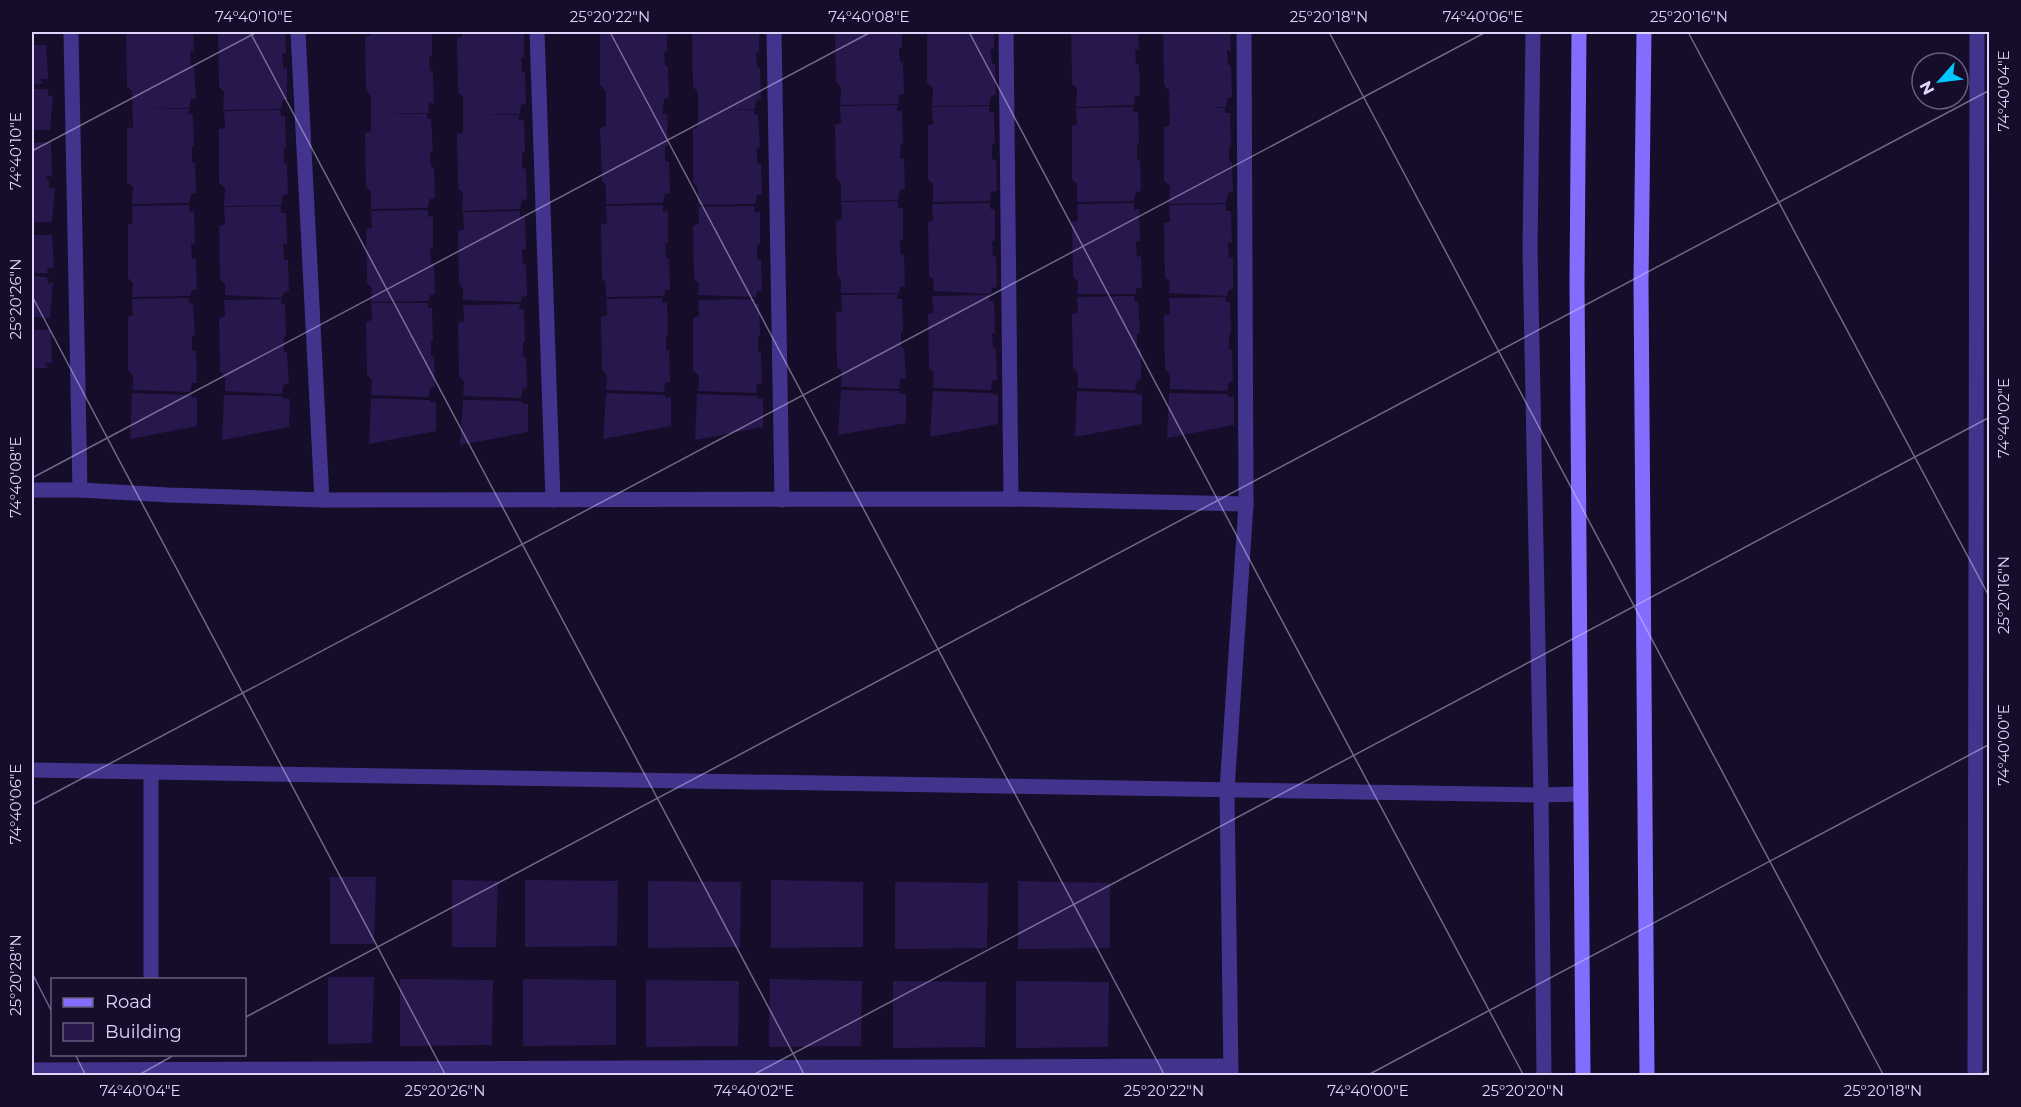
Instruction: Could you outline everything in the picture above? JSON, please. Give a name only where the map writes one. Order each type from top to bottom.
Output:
[{"type":"street","points":[[71,32],[80,490]]},
{"type":"street","points":[[298,32],[322,500]]},
{"type":"street","points":[[537,32],[554,500]]},
{"type":"street","points":[[774,32],[782,500]]},
{"type":"street","points":[[1006,32],[1011,499]]},
{"type":"street","points":[[32,1070],[151,1067],[427,1072],[1231,1071],[1227,790],[1246,504],[1244,32]]},
{"type":"street","points":[[1533,32],[1530,248],[1544,1076]]},
{"type":"street","points":[[1579,32],[1577,282],[1583,1076]]},
{"type":"street","points":[[1644,32],[1641,294],[1647,1076]]},
{"type":"street","points":[[1975,1076],[1977,32]]},
{"type":"street","points":[[32,490],[322,500],[1011,499],[1246,504]]},
{"type":"street","points":[[32,770],[1581,794]]},
{"type":"street","points":[[151,772],[151,978]]},
{"type":"building","points":[[126,32],[193,32],[194,52],[190,51],[191,66],[194,67],[196,98],[191,99],[189,108],[139,109],[189,109],[188,114],[193,114],[192,162],[195,163],[196,193],[191,194],[189,203],[132,204],[133,187],[127,182],[127,128],[133,127],[132,91],[127,86]]},
{"type":"building","points":[[224,32],[285,32],[286,53],[282,53],[283,67],[287,68],[287,99],[283,100],[281,109],[223,110],[224,92],[219,87],[218,34]]},
{"type":"building","points":[[370,32],[432,32],[432,57],[429,56],[430,71],[433,72],[434,103],[429,103],[428,113],[378,114],[427,114],[427,119],[431,119],[433,151],[430,152],[431,166],[434,168],[435,198],[430,199],[428,208],[371,209],[371,191],[366,187],[365,133],[371,132],[371,96],[366,90],[365,37],[371,35]]},
{"type":"building","points":[[462,32],[524,32],[524,58],[521,57],[522,72],[525,73],[526,104],[521,105],[520,114],[470,115],[519,115],[519,121],[524,120],[525,152],[522,153],[522,168],[526,169],[527,199],[522,200],[520,209],[462,211],[463,193],[458,188],[457,134],[463,133],[463,97],[458,92],[457,38],[462,37]]},
{"type":"building","points":[[600,32],[667,32],[667,52],[664,51],[665,65],[668,67],[669,97],[664,99],[662,114],[667,114],[668,145],[665,147],[665,161],[669,162],[670,193],[665,194],[663,203],[606,204],[606,186],[602,181],[600,128],[606,126],[606,91],[600,85]]},
{"type":"building","points":[[759,32],[759,53],[756,52],[757,67],[760,68],[761,99],[756,100],[755,109],[725,109],[755,110],[754,115],[758,115],[760,147],[757,148],[757,163],[761,164],[762,194],[757,195],[755,204],[698,205],[698,188],[693,183],[693,129],[698,127],[698,92],[693,87],[692,33]]},
{"type":"building","points":[[835,32],[902,32],[902,48],[899,48],[900,62],[903,63],[904,94],[899,95],[898,104],[840,105],[841,87],[836,82]]},
{"type":"building","points":[[927,32],[994,32],[994,49],[990,49],[992,63],[995,64],[996,95],[991,96],[989,105],[932,106],[933,88],[927,83]]},
{"type":"building","points":[[1071,32],[1138,32],[1139,50],[1135,49],[1136,64],[1139,65],[1140,95],[1135,96],[1134,105],[1076,107],[1077,88],[1072,84]]},
{"type":"building","points":[[1163,32],[1230,32],[1231,51],[1227,50],[1228,65],[1231,66],[1232,97],[1228,98],[1226,107],[1210,107],[1225,108],[1225,113],[1230,113],[1229,161],[1232,162],[1233,192],[1228,193],[1226,203],[1169,204],[1170,186],[1164,181],[1164,127],[1170,125],[1169,90],[1164,85]]},
{"type":"building","points":[[32,45],[46,45],[48,79],[40,79],[43,84],[32,84]]},
{"type":"building","points":[[32,89],[48,89],[48,96],[53,95],[50,130],[32,130]]},
{"type":"building","points":[[898,105],[897,111],[902,111],[903,142],[900,158],[904,159],[905,189],[900,190],[898,200],[841,201],[841,183],[836,178],[835,125],[841,123],[840,106]]},
{"type":"building","points":[[989,106],[989,112],[994,112],[995,143],[992,145],[992,159],[996,160],[997,191],[991,192],[990,201],[933,202],[933,184],[928,179],[928,125],[933,124],[932,107]]},
{"type":"building","points":[[1133,107],[1133,112],[1138,112],[1137,159],[1140,160],[1141,191],[1136,192],[1134,201],[1077,202],[1077,184],[1072,179],[1072,126],[1077,124],[1076,108]]},
{"type":"building","points":[[280,110],[281,116],[285,116],[284,163],[287,164],[288,194],[283,195],[281,205],[224,206],[225,188],[219,183],[219,129],[225,128],[224,111]]},
{"type":"building","points":[[51,142],[52,176],[45,176],[49,182],[49,188],[55,187],[52,222],[32,222],[32,143]]},
{"type":"building","points":[[898,201],[898,208],[903,208],[903,240],[900,240],[901,255],[904,255],[905,286],[900,287],[899,293],[841,293],[841,280],[837,274],[836,221],[842,219],[841,202]]},
{"type":"building","points":[[990,203],[990,209],[995,209],[995,241],[992,241],[993,256],[996,257],[997,287],[992,288],[991,294],[933,291],[934,280],[929,276],[928,222],[933,220],[932,204]]},
{"type":"building","points":[[1134,203],[1134,210],[1139,209],[1140,242],[1136,241],[1137,256],[1141,257],[1142,288],[1137,288],[1135,294],[1077,294],[1078,281],[1073,276],[1072,222],[1078,221],[1077,204]]},
{"type":"building","points":[[1226,204],[1226,211],[1231,211],[1232,243],[1228,242],[1229,257],[1233,258],[1233,289],[1229,290],[1227,296],[1169,293],[1170,282],[1165,277],[1164,223],[1170,222],[1169,205]]},
{"type":"building","points":[[189,205],[189,212],[194,211],[195,244],[191,243],[192,258],[196,259],[197,290],[192,290],[190,296],[132,297],[133,283],[128,278],[128,225],[133,223],[132,206]]},
{"type":"building","points":[[663,205],[663,212],[668,211],[668,243],[665,243],[666,258],[669,259],[670,290],[665,290],[664,296],[606,297],[606,283],[602,278],[601,224],[607,223],[606,206]]},
{"type":"building","points":[[281,206],[281,213],[286,213],[287,245],[283,244],[284,260],[288,260],[289,291],[284,292],[282,298],[225,295],[225,284],[220,279],[219,226],[225,224],[224,207]]},
{"type":"building","points":[[754,206],[755,213],[760,212],[760,245],[757,244],[757,259],[761,260],[762,291],[757,291],[756,297],[698,295],[699,284],[694,279],[693,226],[699,224],[698,207]]},
{"type":"building","points":[[428,210],[428,217],[433,216],[433,249],[430,248],[431,263],[434,264],[435,294],[430,295],[429,301],[371,302],[372,288],[367,283],[366,229],[372,228],[371,211]]},
{"type":"building","points":[[520,211],[520,218],[525,217],[526,250],[522,249],[523,264],[526,265],[527,296],[522,297],[521,302],[463,300],[463,289],[459,284],[458,231],[464,229],[463,212]]},
{"type":"building","points":[[32,235],[52,235],[54,268],[46,269],[49,273],[32,273]]},
{"type":"building","points":[[32,276],[47,277],[48,284],[53,282],[50,318],[32,317]]},
{"type":"building","points":[[898,294],[897,299],[902,299],[901,347],[904,348],[906,378],[900,379],[899,389],[841,387],[842,372],[837,367],[836,313],[842,311],[841,295]]},
{"type":"building","points":[[990,295],[989,301],[994,301],[995,333],[992,333],[993,348],[996,349],[997,380],[992,381],[991,390],[933,388],[934,373],[929,368],[928,314],[934,313],[932,296]]},
{"type":"building","points":[[1134,296],[1134,301],[1138,301],[1140,333],[1137,334],[1137,348],[1141,349],[1141,380],[1137,381],[1135,390],[1078,388],[1078,373],[1073,368],[1072,314],[1078,313],[1077,297]]},
{"type":"building","points":[[1226,297],[1226,302],[1230,302],[1229,349],[1232,350],[1233,381],[1229,382],[1227,391],[1170,389],[1170,374],[1165,369],[1164,316],[1170,314],[1169,298]]},
{"type":"building","points":[[189,298],[189,303],[193,303],[195,335],[192,336],[192,351],[196,351],[197,383],[192,383],[190,392],[133,390],[133,375],[128,370],[128,317],[133,315],[132,299]]},
{"type":"building","points":[[663,298],[662,303],[667,303],[666,350],[669,351],[670,382],[665,383],[664,392],[606,390],[607,375],[602,370],[601,317],[607,315],[606,299]]},
{"type":"building","points":[[281,299],[281,304],[285,304],[284,352],[287,352],[289,384],[284,384],[282,394],[225,391],[225,377],[220,371],[219,318],[225,316],[224,300]]},
{"type":"building","points":[[755,299],[754,304],[759,304],[758,351],[761,352],[762,383],[757,384],[756,393],[698,391],[699,376],[693,371],[693,318],[699,316],[698,300]]},
{"type":"building","points":[[371,303],[428,303],[428,308],[432,308],[431,356],[434,356],[435,387],[430,388],[429,397],[371,395],[372,380],[367,375],[366,322],[372,320]]},
{"type":"building","points":[[520,304],[519,309],[524,309],[523,357],[526,357],[527,388],[523,389],[521,398],[463,396],[464,382],[459,376],[458,323],[464,321],[463,305]]},
{"type":"building","points":[[32,330],[51,330],[52,363],[45,363],[48,368],[32,368]]},
{"type":"building","points":[[841,390],[899,391],[901,394],[906,394],[906,423],[838,435]]},
{"type":"building","points":[[933,391],[998,395],[998,424],[930,437]]},
{"type":"building","points":[[1077,391],[1142,395],[1142,424],[1075,437]]},
{"type":"building","points":[[132,393],[197,397],[197,426],[130,439]]},
{"type":"building","points":[[606,393],[671,397],[671,426],[603,439]]},
{"type":"building","points":[[1169,393],[1227,394],[1229,397],[1234,397],[1234,425],[1167,438]]},
{"type":"building","points":[[697,394],[756,396],[758,399],[763,399],[763,427],[695,440]]},
{"type":"building","points":[[224,395],[282,396],[284,399],[290,399],[289,427],[222,440]]},
{"type":"building","points":[[371,398],[436,402],[436,431],[369,444]]},
{"type":"building","points":[[463,400],[521,401],[523,404],[528,404],[528,432],[460,445]]},
{"type":"building","points":[[330,877],[376,877],[374,944],[330,944]]},
{"type":"building","points":[[452,880],[498,881],[496,947],[452,947]]},
{"type":"building","points":[[525,880],[618,881],[617,946],[525,947]]},
{"type":"building","points":[[771,880],[863,882],[863,947],[771,948]]},
{"type":"building","points":[[648,881],[741,882],[740,947],[648,948]]},
{"type":"building","points":[[1018,881],[1110,883],[1110,948],[1018,949]]},
{"type":"building","points":[[895,882],[988,883],[987,948],[895,949]]},
{"type":"building","points":[[328,977],[374,977],[372,1043],[328,1044]]},
{"type":"building","points":[[400,979],[493,980],[492,1045],[400,1046]]},
{"type":"building","points":[[523,979],[616,980],[616,1045],[523,1046]]},
{"type":"building","points":[[770,979],[862,981],[861,1046],[769,1047]]},
{"type":"building","points":[[646,980],[739,981],[738,1046],[646,1047]]},
{"type":"building","points":[[893,981],[986,982],[985,1047],[893,1048]]},
{"type":"building","points":[[1016,981],[1109,982],[1108,1047],[1016,1048]]}]
